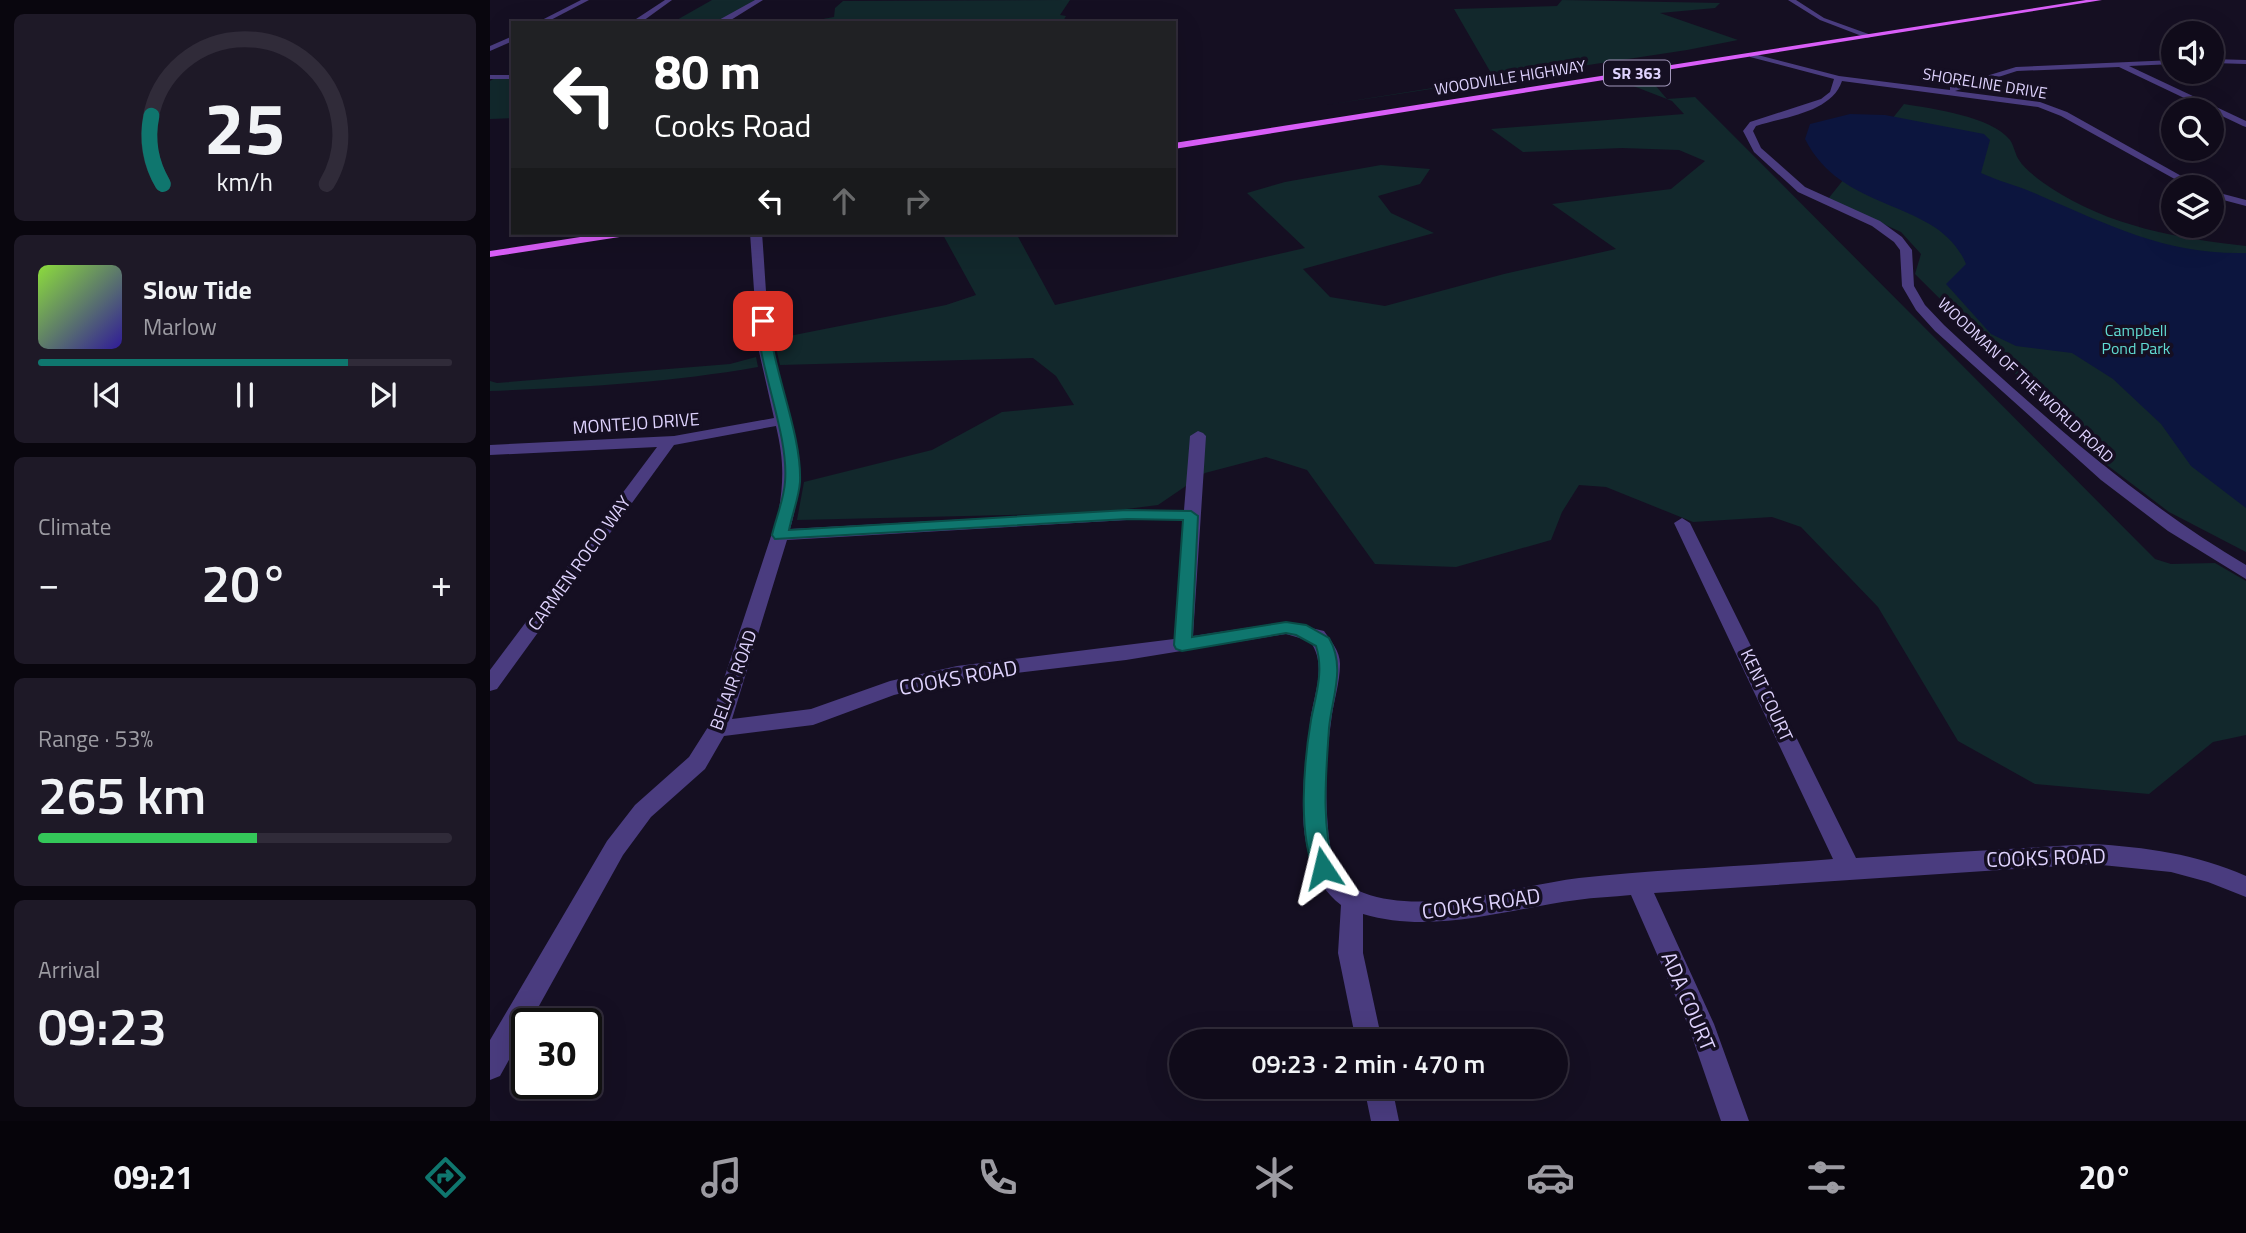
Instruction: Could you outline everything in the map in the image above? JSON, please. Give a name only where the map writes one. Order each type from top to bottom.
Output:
[{"type":"main road","name":"WOODVILLE HIGHWAY","points":[[1176,146],[2099,0]]},
{"type":"main road","points":[[490,254],[613,235]]},
{"type":"street","points":[[543,21],[586,0]]},
{"type":"street","points":[[638,21],[669,0]]},
{"type":"street","points":[[722,21],[760,0]]},
{"type":"street","points":[[1791,0],[1822,19],[1870,36]]},
{"type":"street","points":[[490,49],[511,39]]},
{"type":"street","name":"SHORELINE DRIVE","points":[[1753,55],[1839,78],[1950,91],[2049,108],[2174,175]]},
{"type":"street","points":[[2224,61],[2246,62]]},
{"type":"street","points":[[1950,91],[2016,69],[2161,62]]},
{"type":"street","points":[[2119,64],[2246,124]]},
{"type":"street","points":[[490,77],[511,77]]},
{"type":"street","name":"WOODMAN OF THE WORLD ROAD","points":[[1839,78],[1834,93],[1824,101],[1753,124],[1748,131],[1756,149],[1794,185],[1810,195],[1891,232],[1906,250],[1905,275],[1908,287],[1946,333],[2119,490],[2167,525],[2246,573]]},
{"type":"street","points":[[2224,197],[2246,203]]},
{"type":"street","name":"BELAIR ROAD","points":[[490,1066],[615,848],[643,811],[696,763],[718,729],[780,535],[793,483],[790,454],[765,347],[756,235]]},
{"type":"street","name":"MONTEJO DRIVE","points":[[490,450],[668,443],[741,432],[782,421]]},
{"type":"street","points":[[1182,645],[1198,436]]},
{"type":"street","name":"CARMEN ROCIO WAY","points":[[490,684],[668,443]]},
{"type":"street","points":[[780,535],[1127,515],[1191,516]]},
{"type":"street","name":"KENT COURT","points":[[1682,523],[1849,868]]},
{"type":"street","name":"COOKS ROAD","points":[[718,729],[813,717],[890,688],[957,673],[1182,645],[1286,628],[1300,629],[1323,642],[1330,664],[1320,723],[1315,802],[1318,849],[1323,868],[1337,888],[1354,901],[1381,909],[1439,912],[1578,889],[2022,856],[2112,855],[2190,867],[2246,887]]},
{"type":"street","name":"ADA COURT","points":[[1638,884],[1702,1024],[1735,1121]]},
{"type":"street","points":[[1354,901],[1349,918],[1349,942],[1367,1029]]},
{"type":"street","points":[[1380,1099],[1385,1121]]},
{"type":"green space","points":[[712,0],[755,0],[725,21],[675,21]]},
{"type":"green space","points":[[1070,0],[1060,15],[1066,16],[1063,21],[812,21],[834,17],[835,8],[843,1]]},
{"type":"green space","points":[[1562,0],[1720,3],[1715,8],[1660,13],[1738,40],[1326,105],[1483,80],[1491,73],[1454,9],[1557,6]]},
{"type":"green space","points":[[498,76],[511,76],[511,118],[490,119],[490,81]]},
{"type":"green space","points":[[1649,78],[1667,99],[1695,97],[2155,559],[2171,564],[2215,563],[2246,581],[2246,735],[2213,742],[2149,794],[2035,784],[1958,741],[1878,607],[1801,527],[1772,517],[1693,522],[1606,487],[1579,485],[1562,512],[1551,540],[1456,567],[1375,564],[1307,470],[1266,457],[1205,473],[1158,505],[1095,513],[797,520],[804,482],[932,450],[1002,412],[1074,405],[1056,376],[1033,358],[780,365],[774,339],[946,305],[976,295],[943,235],[1017,235],[1055,305],[1305,248],[1247,193],[1285,182],[1381,165],[1430,169],[1420,184],[1378,196],[1391,213],[1434,233],[1303,269],[1330,297],[1385,306],[1504,274],[1616,249],[1552,204],[1671,189],[1705,161],[1679,150],[1622,148],[1523,152],[1491,129],[1684,114],[1672,101],[1623,82]]},
{"type":"green space","name":"Campbell Pond Park","points":[[1904,104],[1945,111],[1990,125],[2010,140],[2025,168],[2051,188],[2096,212],[2161,233],[2161,238],[2190,238],[2246,246],[2246,552],[2169,512],[2107,465],[1915,274],[1921,254],[1901,232],[1828,199]]},
{"type":"green space","points":[[756,357],[758,367],[691,377],[490,391],[490,381],[497,383],[730,364]]},
{"type":"shaded area","name":"Campbell Pond Park","points":[[1850,114],[1885,115],[1984,134],[1990,140],[1981,173],[2141,237],[2191,249],[2246,253],[2246,508],[2191,466],[2161,424],[2113,379],[2072,353],[2016,346],[1991,334],[1946,284],[1966,264],[1953,243],[1935,227],[1842,181],[1822,163],[1805,139],[1810,124]]},
{"type":"route","points":[[763,321],[765,347],[790,454],[793,483],[780,535],[1127,515],[1191,516],[1182,645],[1286,628],[1300,629],[1317,636],[1328,652],[1330,664],[1320,723],[1315,802],[1318,849],[1323,868]]}]
